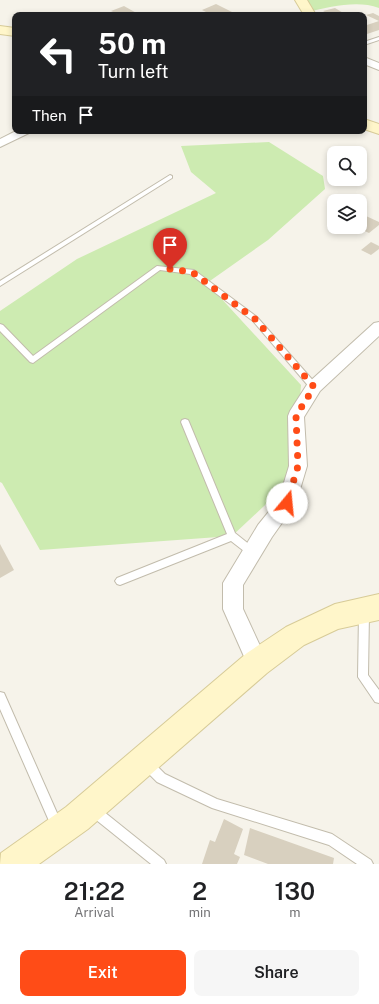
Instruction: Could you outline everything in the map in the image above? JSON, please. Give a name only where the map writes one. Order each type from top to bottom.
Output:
[{"type":"street","points":[[301,0],[308,12]]},
{"type":"street","points":[[0,30],[12,32]]},
{"type":"street","points":[[367,61],[379,67]]},
{"type":"street","points":[[367,124],[379,130]]},
{"type":"street","points":[[0,143],[19,134]]},
{"type":"street","points":[[257,663],[232,609],[233,583],[265,531],[287,503],[298,466],[296,416],[314,387],[379,327]]},
{"type":"street","points":[[12,864],[59,832],[257,663],[295,636],[335,617],[372,609]]},
{"type":"lane","points":[[367,43],[379,38]]},
{"type":"lane","points":[[0,284],[170,177]]},
{"type":"lane","points":[[0,327],[33,360],[159,268],[192,272],[255,319],[314,387]]},
{"type":"lane","points":[[185,422],[232,536],[252,552]]},
{"type":"lane","points":[[120,581],[232,536]]},
{"type":"lane","points":[[372,609],[363,677],[379,698]]},
{"type":"lane","points":[[0,697],[59,832]]},
{"type":"lane","points":[[143,761],[161,778],[216,804],[332,840],[367,864]]},
{"type":"lane","points":[[89,807],[160,864]]},
{"type":"green space","points":[[300,0],[379,0],[379,8],[353,4],[334,6],[308,12]]},
{"type":"green space","points":[[269,142],[323,176],[325,189],[268,240],[207,283],[301,385],[294,478],[232,536],[40,550],[2,483],[0,482],[0,311],[77,259],[216,193],[191,172],[181,146]]},
{"type":"building","points":[[216,4],[232,12],[206,12],[202,10]]},
{"type":"building","points":[[124,6],[135,12],[113,12],[111,11]]},
{"type":"building","points":[[335,8],[342,12],[325,12],[323,11]]},
{"type":"building","points":[[373,13],[379,16],[379,21],[367,15]]},
{"type":"building","points":[[379,21],[379,30],[367,34],[367,25]]},
{"type":"building","points":[[367,216],[379,222],[379,225],[369,233],[367,232]]},
{"type":"building","points":[[371,242],[379,246],[379,249],[371,255],[361,250]]},
{"type":"building","points":[[0,544],[14,570],[0,578]]},
{"type":"building","points":[[224,819],[243,829],[234,854],[240,857],[237,864],[202,864],[210,840],[215,842]]},
{"type":"building","points":[[250,828],[334,858],[333,864],[268,864],[244,855]]},
{"type":"route","points":[[170,269],[192,272],[255,319],[314,387],[296,416],[298,466],[287,503]]}]
